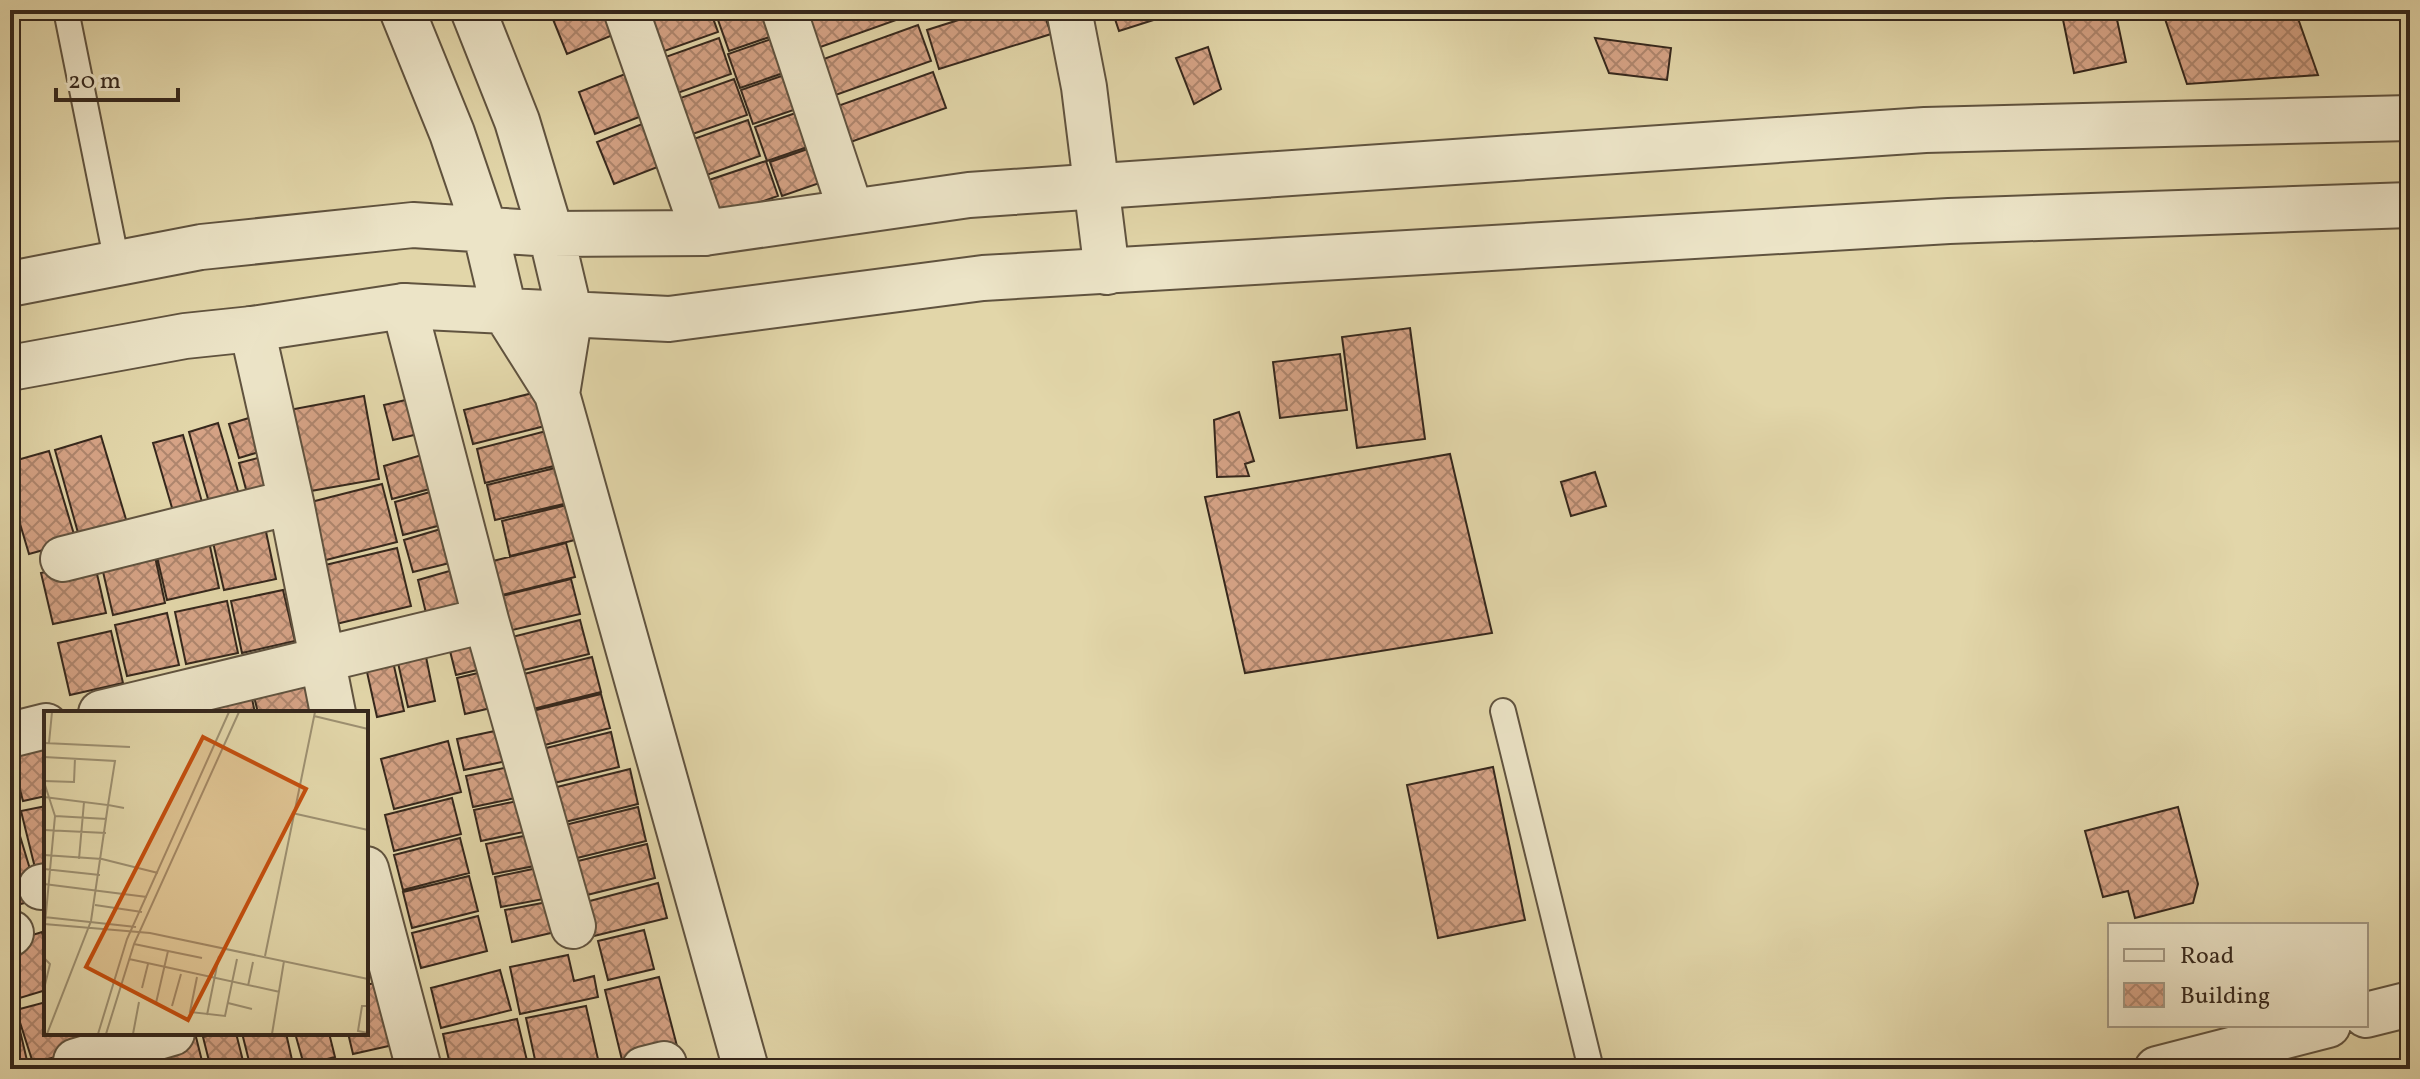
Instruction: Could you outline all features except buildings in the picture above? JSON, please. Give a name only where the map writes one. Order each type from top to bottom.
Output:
[{"type":"street","points":[[402,10],[452,133],[485,230],[504,310],[557,394],[746,1069]]},
{"type":"street","points":[[473,10],[517,121],[551,234],[570,314],[557,394]]},
{"type":"street","points":[[626,10],[704,233]]},
{"type":"street","points":[[784,10],[851,211]]},
{"type":"street","points":[[1069,10],[1084,87],[1107,272]]},
{"type":"street","points":[[1097,10],[1109,58]]},
{"type":"street","points":[[10,284],[201,247],[413,225],[551,234],[704,233],[969,195],[1925,130],[2410,118]]},
{"type":"street","points":[[10,368],[185,336],[404,306],[669,319],[983,278],[1949,221],[2410,205]]},
{"type":"street","points":[[404,306],[486,620],[573,926]]},
{"type":"street","points":[[252,329],[291,502],[333,711]]},
{"type":"street","points":[[63,559],[291,502]]},
{"type":"street","points":[[109,711],[486,620]]},
{"type":"street","points":[[10,735],[44,726]]},
{"type":"street","points":[[368,884],[380,973],[419,1069]]},
{"type":"street","points":[[2368,1014],[2410,1004]]},
{"type":"street","points":[[2160,1068],[2320,1027]]},
{"type":"street","points":[[78,1069],[76,1061],[165,1035]]},
{"type":"lane","points":[[66,10],[117,263]]},
{"type":"lane","points":[[1503,711],[1591,1069]]}]
